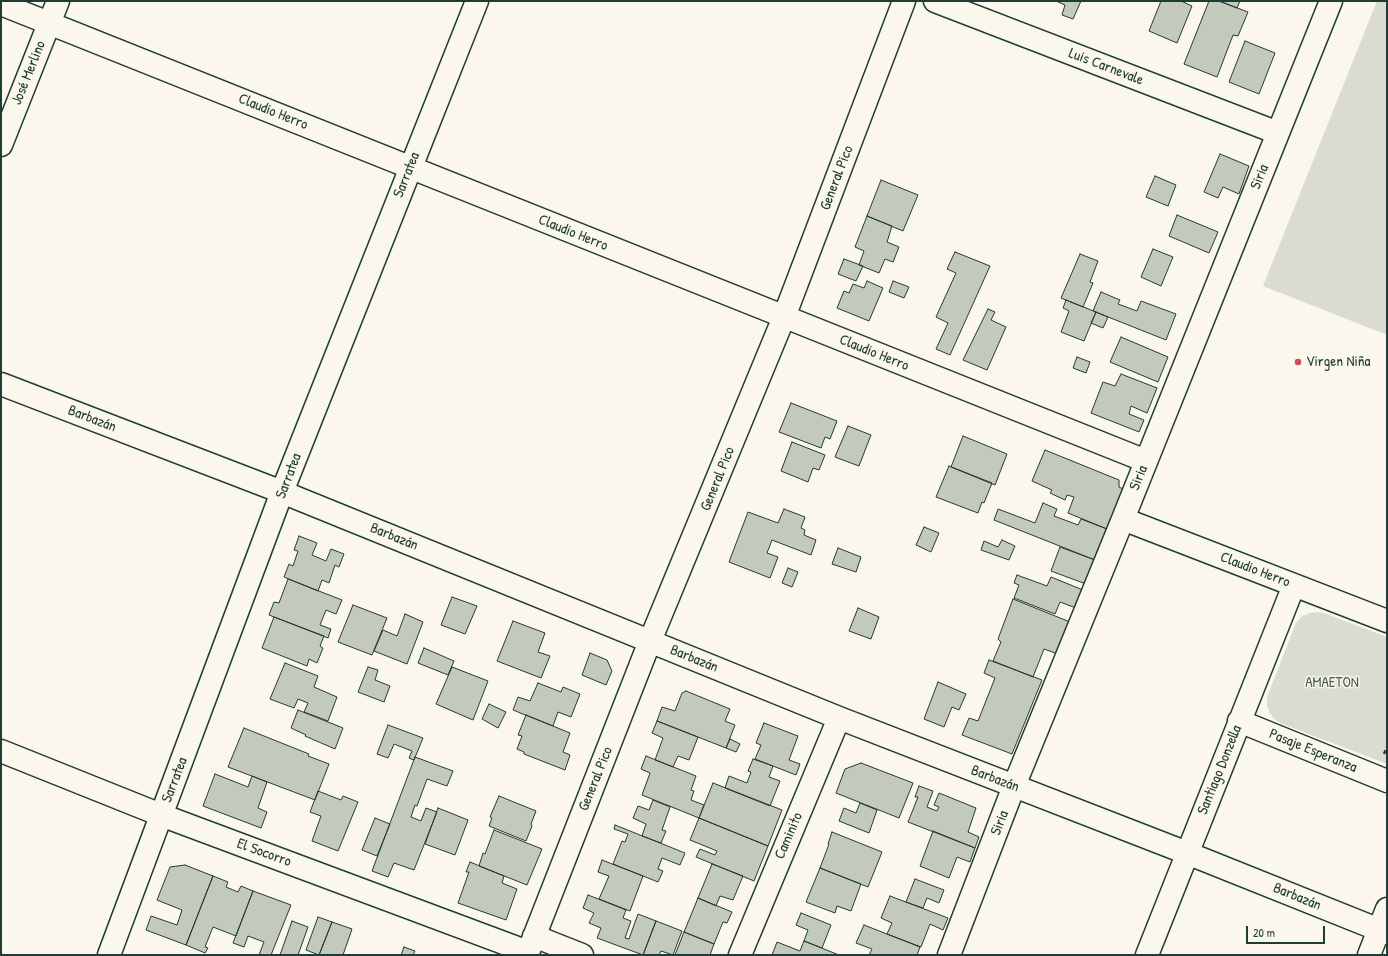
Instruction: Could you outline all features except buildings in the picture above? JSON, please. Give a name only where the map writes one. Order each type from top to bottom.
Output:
[{"type":"street","name":"José Merlino","points":[[1,144],[58,1]]},
{"type":"street","name":"Sarratea","points":[[109,955],[282,492],[477,1]]},
{"type":"street","name":"General Pico","points":[[530,948],[650,641],[784,317],[904,1]]},
{"type":"street","name":"Luis Carnevale","points":[[935,1],[1278,133]]},
{"type":"street","name":"Siria","points":[[949,955],[1014,786],[1331,1]]},
{"type":"street","name":"Claudio Herro","points":[[1,4],[1146,462]]},
{"type":"street","name":"Barbazán","points":[[1,384],[282,492],[838,718],[1187,853],[1383,932]]},
{"type":"street","name":"Claudio Herro","points":[[1123,519],[1387,621]]},
{"type":"street","name":"Santiago Donzella","points":[[1147,955],[1294,585]]},
{"type":"street","name":"Caminito","points":[[740,955],[838,718]]},
{"type":"street","name":"Pasaje Esperanza","points":[[1239,722],[1387,782]]},
{"type":"street","name":"El Socorro","points":[[1,751],[161,815],[530,948],[582,955]]},
{"type":"street","points":[[1370,955],[1383,932],[1387,909]]},
{"type":"path","points":[[1384,754],[1387,747]]},
{"type":"green space","points":[[1377,1],[1387,1],[1387,335],[1263,286]]},
{"type":"green space","name":"AMAETON","points":[[1309,613],[1324,613],[1387,637],[1387,764],[1280,723],[1274,719],[1270,713],[1267,706],[1267,697],[1296,623],[1301,617]]},
{"type":"place","name":"Virgen Niña","points":[[1298,362]]}]
